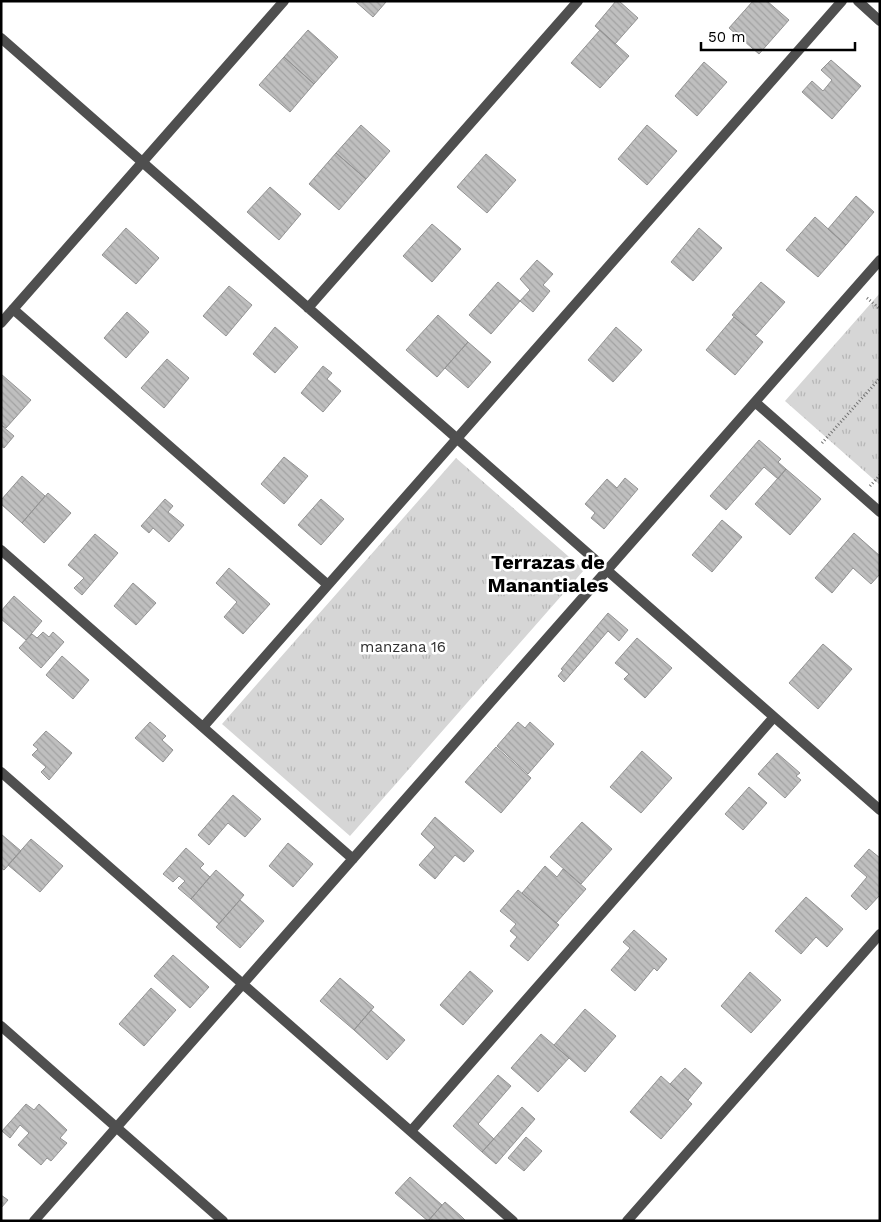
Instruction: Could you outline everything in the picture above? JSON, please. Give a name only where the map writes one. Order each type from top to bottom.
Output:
[{"type":"street","points":[[1,323],[284,1]]},
{"type":"street","points":[[308,308],[578,1]]},
{"type":"street","points":[[203,727],[842,1]]},
{"type":"street","points":[[858,1],[880,21]]},
{"type":"street","points":[[1,38],[880,810]]},
{"type":"street","points":[[34,1221],[880,260]]},
{"type":"street","points":[[14,309],[328,585]]},
{"type":"street","points":[[755,402],[880,512]]},
{"type":"street","points":[[1,550],[353,859]]},
{"type":"street","points":[[411,1131],[774,717]]},
{"type":"street","points":[[1,772],[512,1221]]},
{"type":"street","points":[[627,1221],[880,934]]},
{"type":"street","points":[[1,1026],[223,1221]]},
{"type":"path","points":[[813,453],[880,378]]},
{"type":"green space","points":[[880,293],[880,485],[785,401]]},
{"type":"green space","name":"manzana 16","points":[[456,458],[584,570],[350,836],[222,724]]},
{"type":"building","points":[[355,1],[386,1],[386,2],[373,17]]},
{"type":"building","points":[[616,1],[619,1],[638,18],[615,44],[595,26]]},
{"type":"building","points":[[753,1],[767,1],[789,20],[759,54],[729,28]]},
{"type":"building","points":[[308,30],[338,57],[314,84],[284,57]]},
{"type":"building","points":[[600,30],[629,56],[600,88],[571,63]]},
{"type":"building","points":[[284,57],[314,84],[290,112],[259,85]]},
{"type":"building","points":[[831,60],[861,86],[832,119],[802,92],[812,81],[823,91],[832,80],[821,70]]},
{"type":"building","points":[[704,62],[727,82],[697,116],[675,96]]},
{"type":"building","points":[[361,125],[390,151],[366,179],[336,153]]},
{"type":"building","points":[[647,125],[677,151],[647,185],[618,159]]},
{"type":"building","points":[[336,153],[366,179],[339,210],[309,184]]},
{"type":"building","points":[[486,154],[516,180],[487,213],[457,187]]},
{"type":"building","points":[[270,187],[301,214],[279,240],[247,212]]},
{"type":"building","points":[[856,196],[874,212],[846,245],[828,229]]},
{"type":"building","points":[[815,217],[846,245],[818,277],[786,250]]},
{"type":"building","points":[[432,224],[461,249],[432,282],[403,256]]},
{"type":"building","points":[[126,228],[159,258],[136,284],[102,255]]},
{"type":"building","points":[[699,228],[722,248],[693,281],[671,262]]},
{"type":"building","points":[[537,260],[553,274],[543,285],[550,291],[533,312],[520,301],[530,290],[520,279]]},
{"type":"building","points":[[498,282],[520,301],[491,334],[469,315]]},
{"type":"building","points":[[761,282],[785,302],[756,335],[732,315]]},
{"type":"building","points":[[229,286],[252,305],[226,336],[203,316]]},
{"type":"building","points":[[127,312],[149,332],[126,358],[104,338]]},
{"type":"building","points":[[438,315],[468,342],[437,377],[406,350]]},
{"type":"building","points":[[734,317],[763,342],[735,375],[706,350]]},
{"type":"building","points":[[275,327],[298,347],[275,373],[253,354]]},
{"type":"building","points":[[616,327],[642,350],[613,382],[588,360]]},
{"type":"building","points":[[468,342],[491,362],[468,388],[445,368]]},
{"type":"building","points":[[167,359],[189,378],[164,408],[141,388]]},
{"type":"building","points":[[323,366],[332,373],[327,379],[341,391],[323,412],[301,393]]},
{"type":"building","points":[[1,374],[31,400],[6,428],[1,425]]},
{"type":"building","points":[[1,425],[14,436],[4,448],[1,446]]},
{"type":"building","points":[[759,440],[781,459],[778,462],[786,469],[778,479],[764,467],[726,510],[710,496]]},
{"type":"building","points":[[284,457],[308,476],[284,504],[261,484]]},
{"type":"building","points":[[786,469],[821,499],[790,535],[755,504]]},
{"type":"building","points":[[22,476],[45,496],[22,523],[1,504],[1,500]]},
{"type":"building","points":[[625,478],[638,489],[604,529],[591,518],[595,513],[585,504],[607,479],[617,488]]},
{"type":"building","points":[[48,493],[71,513],[44,543],[22,523]]},
{"type":"building","points":[[165,499],[173,506],[168,512],[184,525],[169,542],[153,528],[149,533],[141,526]]},
{"type":"building","points":[[321,499],[344,519],[321,545],[298,525]]},
{"type":"building","points":[[722,520],[742,537],[712,572],[692,555]]},
{"type":"building","points":[[854,533],[880,556],[880,574],[871,584],[853,568],[832,593],[815,578]]},
{"type":"building","points":[[95,534],[118,553],[82,595],[74,588],[84,578],[68,565]]},
{"type":"building","points":[[229,568],[270,604],[243,634],[224,617],[237,602],[216,583]]},
{"type":"building","points":[[133,583],[156,603],[136,625],[114,606]]},
{"type":"building","points":[[14,596],[42,621],[26,640],[1,619],[1,611]]},
{"type":"building","points":[[608,613],[628,630],[619,641],[608,631],[564,682],[558,676],[563,670],[561,669]]},
{"type":"building","points":[[43,632],[49,637],[53,632],[64,642],[41,668],[19,648],[32,634],[37,638]]},
{"type":"building","points":[[637,638],[672,668],[645,698],[624,679],[629,674],[615,663]]},
{"type":"building","points":[[823,644],[852,669],[818,709],[789,683]]},
{"type":"building","points":[[62,656],[89,680],[73,699],[46,675]]},
{"type":"building","points":[[150,722],[166,736],[162,740],[173,750],[163,762],[135,738]]},
{"type":"building","points":[[518,722],[525,728],[530,722],[554,744],[528,774],[497,746]]},
{"type":"building","points":[[46,731],[72,753],[49,780],[41,772],[46,767],[32,755],[38,749],[33,745]]},
{"type":"building","points":[[496,747],[531,778],[501,813],[465,782]]},
{"type":"building","points":[[642,751],[672,778],[641,813],[610,787]]},
{"type":"building","points":[[777,753],[800,773],[796,776],[801,780],[785,798],[758,774]]},
{"type":"building","points":[[749,787],[767,803],[743,830],[725,814]]},
{"type":"building","points":[[233,795],[261,819],[245,837],[228,823],[209,845],[198,835]]},
{"type":"building","points":[[435,817],[474,851],[464,862],[455,855],[435,879],[419,865],[435,847],[421,834]]},
{"type":"building","points":[[582,822],[612,849],[581,884],[550,857]]},
{"type":"building","points":[[1,834],[21,851],[4,870],[1,868]]},
{"type":"building","points":[[31,839],[63,866],[40,892],[8,865]]},
{"type":"building","points":[[288,843],[313,864],[293,887],[269,866]]},
{"type":"building","points":[[186,848],[204,864],[200,868],[210,877],[191,899],[178,888],[185,881],[179,876],[173,882],[163,874]]},
{"type":"building","points":[[869,849],[880,858],[880,895],[866,910],[851,896],[867,877],[854,866]]},
{"type":"building","points":[[545,866],[557,877],[563,869],[586,889],[556,923],[522,893]]},
{"type":"building","points":[[216,870],[244,895],[219,924],[191,899]]},
{"type":"building","points":[[518,890],[559,925],[528,961],[510,946],[517,937],[510,931],[516,924],[500,911]]},
{"type":"building","points":[[806,897],[843,929],[827,947],[816,937],[801,954],[775,931]]},
{"type":"building","points":[[240,900],[264,921],[240,948],[216,927]]},
{"type":"building","points":[[634,930],[667,959],[657,971],[654,968],[635,991],[611,970],[630,948],[623,942]]},
{"type":"building","points":[[173,955],[209,987],[190,1008],[154,976]]},
{"type":"building","points":[[470,971],[493,991],[463,1025],[440,1005]]},
{"type":"building","points":[[750,972],[781,1000],[751,1033],[721,1006]]},
{"type":"building","points":[[340,978],[374,1007],[354,1030],[320,1001]]},
{"type":"building","points":[[151,988],[176,1010],[144,1046],[119,1024]]},
{"type":"building","points":[[585,1009],[616,1036],[585,1072],[554,1045]]},
{"type":"building","points":[[371,1010],[405,1040],[387,1060],[354,1030]]},
{"type":"building","points":[[541,1034],[569,1058],[538,1092],[511,1068]]},
{"type":"building","points":[[685,1068],[702,1083],[688,1100],[670,1084]]},
{"type":"building","points":[[498,1075],[511,1086],[478,1124],[494,1139],[482,1152],[453,1126]]},
{"type":"building","points":[[661,1076],[692,1104],[661,1139],[630,1112]]},
{"type":"building","points":[[26,1104],[34,1110],[39,1104],[67,1130],[60,1138],[67,1143],[51,1161],[47,1158],[41,1165],[18,1145],[29,1133],[20,1125],[10,1138],[2,1131]]},
{"type":"building","points":[[522,1107],[535,1119],[496,1164],[482,1152]]},
{"type":"building","points":[[526,1137],[542,1151],[524,1171],[508,1158]]},
{"type":"building","points":[[410,1177],[442,1205],[428,1221],[395,1193]]},
{"type":"building","points":[[1,1195],[8,1200],[1,1208]]},
{"type":"building","points":[[445,1202],[461,1216],[466,1221],[428,1221]]},
{"type":"district","name":"Terrazas de Manantiales","points":[[548,574]]}]
